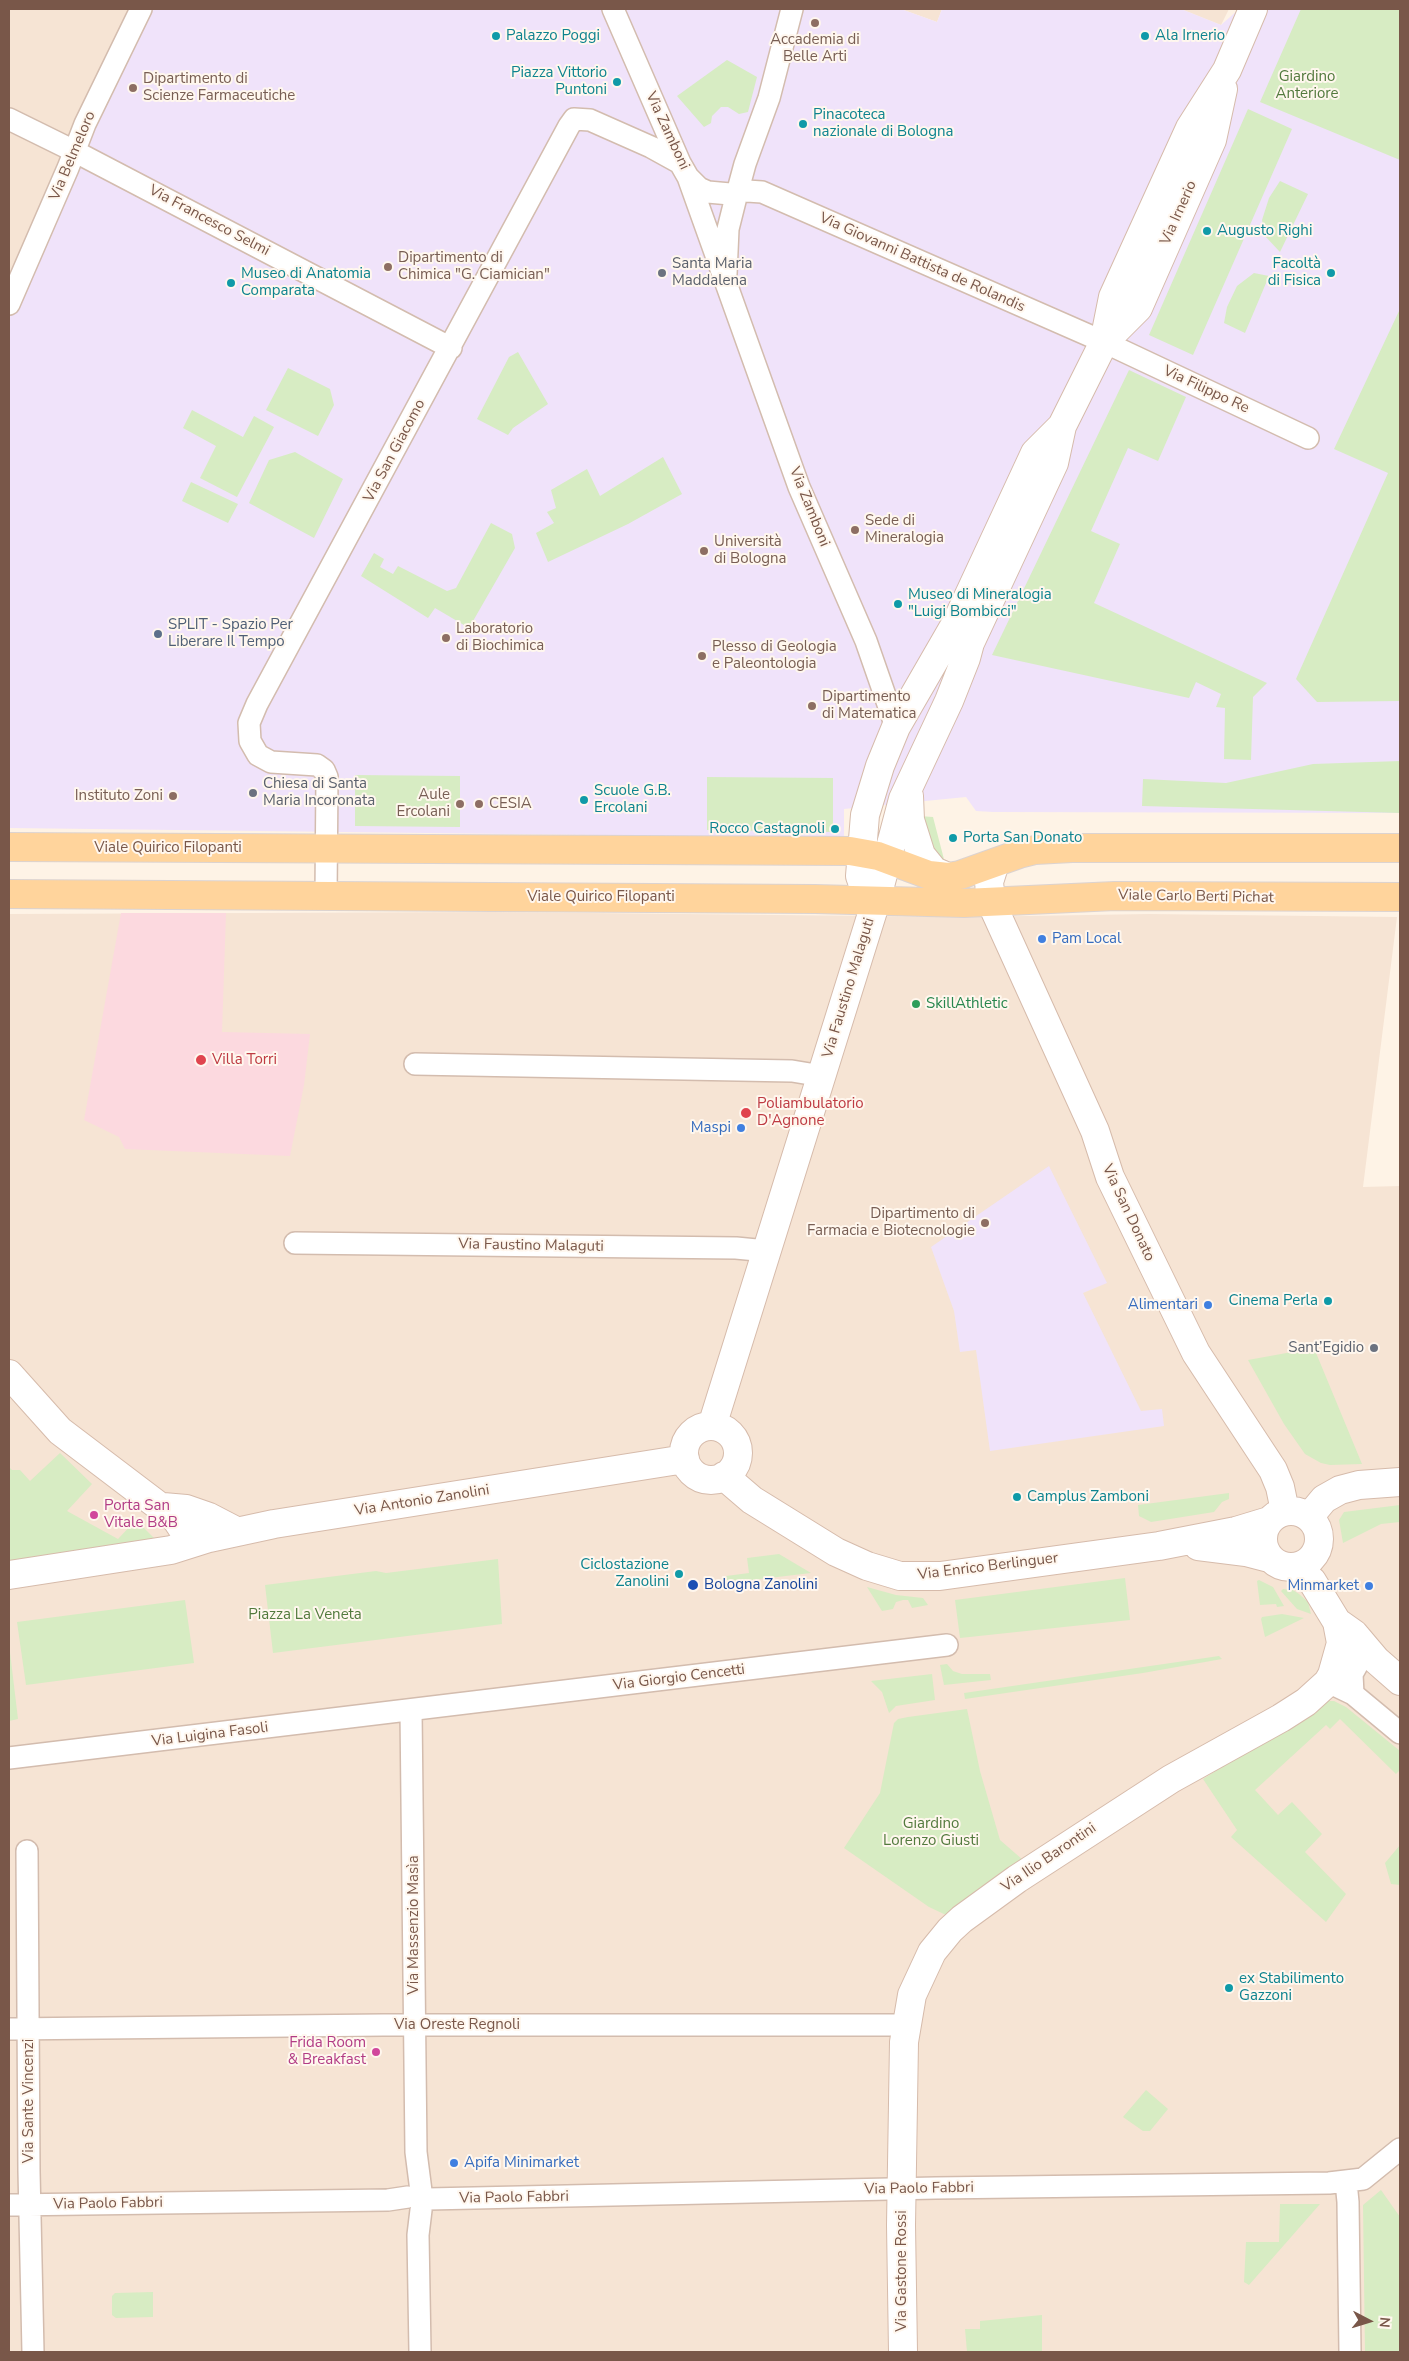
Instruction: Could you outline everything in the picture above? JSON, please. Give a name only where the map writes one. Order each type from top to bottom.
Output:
[{"type":"main road","name":"Viale Quirico Filopanti","points":[[9,847],[862,852],[887,859],[916,872],[948,877]]},
{"type":"main road","points":[[948,877],[960,875],[1035,850],[1072,848],[1400,848]]},
{"type":"main road","name":"Viale Quirico Filopanti","points":[[9,894],[991,902]]},
{"type":"main road","name":"Viale Carlo Berti Pichat","points":[[991,902],[1115,896],[1400,897]]},
{"type":"street","name":"Via Belmeloro","points":[[9,304],[85,124],[141,9]]},
{"type":"street","name":"Via Zamboni","points":[[613,9],[684,170],[800,487],[866,641],[896,727]]},
{"type":"street","name":"Via Zamboni","points":[[726,284],[728,229],[745,164],[774,82],[792,9]]},
{"type":"street","name":"Via Irnerio","points":[[960,638],[1054,463],[1062,426],[1104,342],[1138,308],[1212,140],[1227,70],[1253,9]]},
{"type":"street","name":"Via Francesco Selmi","points":[[9,119],[74,150],[451,348]]},
{"type":"street","name":"Via San Giacomo","points":[[327,849],[328,777],[324,770],[317,765],[308,763],[271,762],[258,755],[250,741],[249,724],[574,119],[590,120],[651,147],[684,170]]},
{"type":"street","name":"Via Giovanni Battista de Rolandis","points":[[684,170],[699,188],[708,192],[762,192],[1104,342]]},
{"type":"street","name":"Via Filippo Re","points":[[1104,342],[1308,438]]},
{"type":"street","points":[[876,901],[862,885],[860,876],[870,794],[896,727],[913,702],[941,675],[960,638]]},
{"type":"street","name":"Via Faustino Malaguti","points":[[712,1426],[876,901],[903,799],[949,701],[966,658],[960,638]]},
{"type":"street","points":[[912,778],[910,820],[921,855],[934,871],[948,877]]},
{"type":"street","points":[[326,896],[327,849]]},
{"type":"street","points":[[991,902],[989,882],[995,863]]},
{"type":"street","name":"Via San Donato","points":[[991,902],[1095,1131],[1110,1177],[1196,1353],[1273,1470],[1288,1517]]},
{"type":"street","name":"Via Faustino Malaguti","points":[[415,1064],[792,1071],[822,1076]]},
{"type":"street","name":"Via Faustino Malaguti","points":[[295,1243],[736,1248],[767,1251]]},
{"type":"street","points":[[9,1374],[60,1431],[176,1518],[192,1543]]},
{"type":"street","points":[[712,1426],[728,1432],[737,1446],[736,1463],[724,1476],[711,1479],[697,1476],[692,1471],[685,1459],[684,1451],[690,1436],[696,1430],[712,1426]]},
{"type":"street","name":"Via Antonio Zanolini","points":[[9,1575],[171,1550],[236,1531],[685,1459]]},
{"type":"street","name":"Via Enrico Berlinguer","points":[[724,1476],[752,1500],[836,1552],[867,1566],[900,1576],[940,1576],[1159,1546],[1288,1517]]},
{"type":"street","points":[[1400,1482],[1360,1485],[1340,1490],[1263,1531],[1262,1543],[1269,1558],[1278,1565],[1294,1568],[1312,1581],[1353,1635],[1400,1682]]},
{"type":"street","points":[[162,1507],[186,1509],[209,1517],[236,1531]]},
{"type":"street","points":[[1288,1517],[1318,1530],[1319,1545],[1326,1570],[1345,1608],[1361,1658],[1352,1674],[1352,1694]]},
{"type":"street","points":[[1294,1568],[1305,1565],[1312,1558],[1319,1545]]},
{"type":"street","name":"Via Enrico Berlinguer","points":[[1159,1546],[1220,1548],[1269,1558]]},
{"type":"street","name":"Via Ilio Barontini","points":[[902,2189],[906,2025],[912,1994],[925,1965],[943,1938],[962,1918],[1017,1879],[1171,1779],[1294,1710],[1328,1682],[1337,1662],[1341,1643],[1353,1635]]},
{"type":"street","name":"Via Giorgio Cencetti","points":[[411,1711],[946,1645]]},
{"type":"street","points":[[1328,1682],[1352,1694],[1400,1733]]},
{"type":"street","name":"Via Luigina Fasoli","points":[[9,1758],[411,1711]]},
{"type":"street","name":"Via Massenzio Masìa","points":[[411,1711],[417,2169],[413,2204],[420,2352]]},
{"type":"street","name":"Via Sante Vincenzi","points":[[27,1850],[18,2029],[30,2205],[33,2352]]},
{"type":"street","name":"Via Oreste Regnoli","points":[[18,2029],[414,2025],[906,2025]]},
{"type":"street","name":"Via Paolo Fabbri","points":[[9,2205],[413,2204],[902,2189],[1346,2182],[1363,2179],[1400,2149]]},
{"type":"street","points":[[1346,2182],[1348,2202],[1350,2352]]},
{"type":"street","name":"Via Gastone Rossi","points":[[902,2189],[903,2352]]},
{"type":"shaded area","points":[[9,9],[141,9],[9,304]]},
{"type":"shaded area","name":"Università di Bologna","points":[[141,9],[901,9],[937,22],[942,9],[1181,9],[1221,25],[1239,9],[1400,9],[1400,813],[993,812],[976,811],[966,797],[844,809],[844,838],[9,828],[9,304]]},
{"type":"shaded area","points":[[901,9],[942,9],[937,22]]},
{"type":"shaded area","points":[[1181,9],[1229,9],[1221,25]]},
{"type":"shaded area","points":[[492,912],[965,917],[1149,914],[1397,917],[1363,1187],[1400,1186],[1400,2350],[1398,2352],[9,2352],[9,914]]},
{"type":"shaded area","name":"Villa Torri","points":[[121,913],[226,913],[222,1032],[310,1034],[304,1085],[290,1156],[125,1149],[119,1137],[84,1120]]},
{"type":"shaded area","points":[[1049,1166],[1107,1283],[1083,1293],[1141,1411],[1162,1409],[1164,1426],[990,1451],[976,1350],[960,1352],[954,1311],[931,1247]]},
{"type":"green space","name":"Giardino Anteriore","points":[[1301,9],[1400,9],[1400,160],[1260,102]]},
{"type":"green space","points":[[727,60],[757,77],[748,112],[739,114],[728,107],[721,107],[712,116],[711,123],[704,127],[677,96]]},
{"type":"green space","points":[[1248,109],[1292,129],[1193,355],[1149,335]]},
{"type":"green space","points":[[1280,181],[1308,194],[1280,252],[1265,236],[1262,220],[1269,198]]},
{"type":"green space","points":[[1254,273],[1269,276],[1245,333],[1224,323],[1227,307],[1237,286]]},
{"type":"green space","points":[[1400,309],[1400,701],[1317,702],[1296,679],[1388,473],[1334,449]]},
{"type":"green space","points":[[518,352],[548,404],[513,428],[508,435],[477,419],[509,357]]},
{"type":"green space","points":[[288,368],[330,389],[334,405],[318,436],[266,410]]},
{"type":"green space","points":[[1129,370],[1186,397],[1158,461],[1128,448],[1091,531],[1120,544],[1094,603],[1267,683],[1253,697],[1251,760],[1224,759],[1225,708],[1216,707],[1221,694],[1196,682],[1189,698],[992,655]]},
{"type":"green space","points":[[192,410],[243,437],[254,416],[274,427],[237,497],[200,478],[216,446],[183,428]]},
{"type":"green space","points":[[295,452],[343,479],[314,538],[249,503],[269,460]]},
{"type":"green space","points":[[663,457],[682,494],[628,524],[548,562],[536,533],[554,523],[547,512],[556,508],[551,490],[587,469],[600,496]]},
{"type":"green space","points":[[191,482],[238,504],[228,523],[182,501]]},
{"type":"green space","points":[[491,523],[512,534],[515,548],[469,628],[435,608],[428,618],[361,576],[374,553],[384,559],[380,567],[393,574],[398,566],[447,591],[456,588]]},
{"type":"green space","points":[[1400,761],[1400,813],[1142,806],[1143,779],[1226,783],[1313,764]]},
{"type":"green space","points":[[355,775],[460,776],[460,827],[355,826]]},
{"type":"green space","points":[[707,777],[833,778],[833,832],[707,830]]},
{"type":"green space","points":[[919,816],[933,817],[946,867],[940,864]]},
{"type":"green space","points":[[1314,1348],[1362,1464],[1330,1465],[1321,1463],[1305,1454],[1284,1424],[1248,1360]]},
{"type":"green space","points":[[60,1453],[92,1484],[67,1511],[118,1539],[136,1520],[156,1540],[9,1564],[9,1467],[12,1470],[20,1470],[30,1481]]},
{"type":"green space","points":[[1229,1493],[1229,1499],[1222,1502],[1214,1512],[1151,1522],[1139,1516],[1138,1505]]},
{"type":"green space","points":[[1400,1505],[1400,1522],[1381,1524],[1343,1543],[1339,1520],[1344,1512]]},
{"type":"green space","points":[[779,1554],[811,1573],[727,1583],[726,1576],[749,1573],[747,1558]]},
{"type":"green space","name":"Piazza La Veneta","points":[[498,1559],[502,1624],[273,1653],[265,1585],[376,1571],[386,1573]]},
{"type":"green space","points":[[1125,1578],[1130,1620],[960,1638],[955,1600]]},
{"type":"green space","points":[[1259,1580],[1273,1587],[1284,1606],[1277,1607],[1276,1604],[1260,1605],[1257,1581]]},
{"type":"green space","points":[[867,1587],[896,1595],[923,1598],[928,1605],[912,1608],[908,1600],[903,1600],[896,1602],[893,1609],[882,1611]]},
{"type":"green space","points":[[1283,1589],[1293,1590],[1308,1602],[1311,1614],[1297,1609],[1281,1591]]},
{"type":"green space","points":[[185,1600],[194,1663],[26,1685],[17,1622]]},
{"type":"green space","points":[[1282,1614],[1304,1618],[1265,1637],[1262,1617]]},
{"type":"green space","points":[[9,1644],[18,1719],[9,1721]]},
{"type":"green space","points":[[1219,1656],[1222,1659],[1143,1673],[965,1699],[964,1693]]},
{"type":"green space","points":[[947,1664],[953,1671],[962,1674],[990,1674],[991,1680],[944,1685],[940,1665]]},
{"type":"green space","points":[[932,1674],[935,1700],[896,1706],[889,1713],[882,1692],[871,1681]]},
{"type":"green space","points":[[1327,1701],[1334,1701],[1346,1707],[1400,1751],[1400,1770],[1396,1774],[1340,1719],[1330,1729],[1326,1725],[1255,1790],[1278,1815],[1292,1802],[1322,1834],[1305,1852],[1346,1894],[1326,1922],[1231,1837],[1237,1830],[1203,1779]]},
{"type":"green space","name":"Giardino Lorenzo Giusti","points":[[967,1709],[980,1771],[1000,1840],[1023,1860],[946,1915],[929,1907],[844,1848],[880,1793],[894,1723],[898,1719],[908,1717]]},
{"type":"green space","points":[[1400,1845],[1400,1885],[1391,1884],[1385,1863]]},
{"type":"green space","points":[[1146,2090],[1168,2109],[1150,2131],[1143,2131],[1123,2117]]},
{"type":"green space","points":[[1381,2190],[1400,2217],[1400,2352],[1365,2352],[1363,2205]]},
{"type":"green space","points":[[1280,2204],[1320,2204],[1249,2285],[1244,2282],[1246,2242],[1279,2242]]},
{"type":"green space","points":[[153,2292],[153,2317],[116,2318],[112,2315],[112,2296],[115,2293]]},
{"type":"green space","points":[[1042,2315],[1042,2352],[967,2352],[965,2329],[980,2329],[980,2321]]},
{"type":"place","name":"Accademia di Belle Arti","points":[[815,23]]},
{"type":"place","name":"Palazzo Poggi","points":[[496,36]]},
{"type":"place","name":"Ala Irnerio","points":[[1145,36]]},
{"type":"place","name":"Piazza Vittorio Puntoni","points":[[617,82]]},
{"type":"place","name":"Dipartimento di Scienze Farmaceutiche","points":[[133,88]]},
{"type":"place","name":"Pinacoteca nazionale di Bologna","points":[[803,124]]},
{"type":"place","name":"Augusto Righi","points":[[1207,231]]},
{"type":"place","name":"Dipartimento di Chimica \"G. Ciamician\"","points":[[388,267]]},
{"type":"place","name":"Santa Maria Maddalena","points":[[662,273]]},
{"type":"place","name":"Facoltà di Fisica","points":[[1331,273]]},
{"type":"place","name":"Museo di Anatomia Comparata","points":[[231,283]]},
{"type":"place","name":"Sede di Mineralogia","points":[[855,530]]},
{"type":"place","name":"Università di Bologna","points":[[704,551]]},
{"type":"place","name":"Museo di Mineralogia \"Luigi Bombicci\"","points":[[898,604]]},
{"type":"place","name":"SPLIT - Spazio Per Liberare Il Tempo","points":[[158,634]]},
{"type":"place","name":"Laboratorio di Biochimica","points":[[446,638]]},
{"type":"place","name":"Plesso di Geologia e Paleontologia","points":[[702,656]]},
{"type":"place","name":"Dipartimento di Matematica","points":[[812,706]]},
{"type":"place","name":"Chiesa di Santa Maria Incoronata","points":[[253,793]]},
{"type":"place","name":"Instituto Zoni","points":[[173,796]]},
{"type":"place","name":"Scuole G.B. Ercolani","points":[[584,800]]},
{"type":"place","name":"Aule Ercolani","points":[[460,804]]},
{"type":"place","name":"CESIA","points":[[479,804]]},
{"type":"place","name":"Rocco Castagnoli","points":[[835,829]]},
{"type":"place","name":"Porta San Donato","points":[[953,838]]},
{"type":"place","name":"Pam Local","points":[[1042,939]]},
{"type":"place","name":"SkillAthletic","points":[[916,1004]]},
{"type":"place","name":"Villa Torri","points":[[201,1060]]},
{"type":"place","name":"Poliambulatorio D'Agnone","points":[[746,1113]]},
{"type":"place","name":"Maspi","points":[[741,1128]]},
{"type":"place","name":"Dipartimento di Farmacia e Biotecnologie","points":[[985,1223]]},
{"type":"place","name":"Cinema Perla","points":[[1328,1301]]},
{"type":"place","name":"Alimentari","points":[[1208,1305]]},
{"type":"place","name":"Sant’Egidio","points":[[1374,1348]]},
{"type":"place","name":"Camplus Zamboni","points":[[1017,1497]]},
{"type":"place","name":"Porta San Vitale B&B","points":[[94,1515]]},
{"type":"place","name":"Ciclostazione Zanolini","points":[[679,1574]]},
{"type":"place","name":"Bologna Zanolini","points":[[693,1585]]},
{"type":"place","name":"Minmarket","points":[[1369,1586]]},
{"type":"place","name":"ex Stabilimento Gazzoni","points":[[1229,1988]]},
{"type":"place","name":"Frida Room & Breakfast","points":[[376,2052]]},
{"type":"place","name":"Apifa Minimarket","points":[[454,2163]]}]
